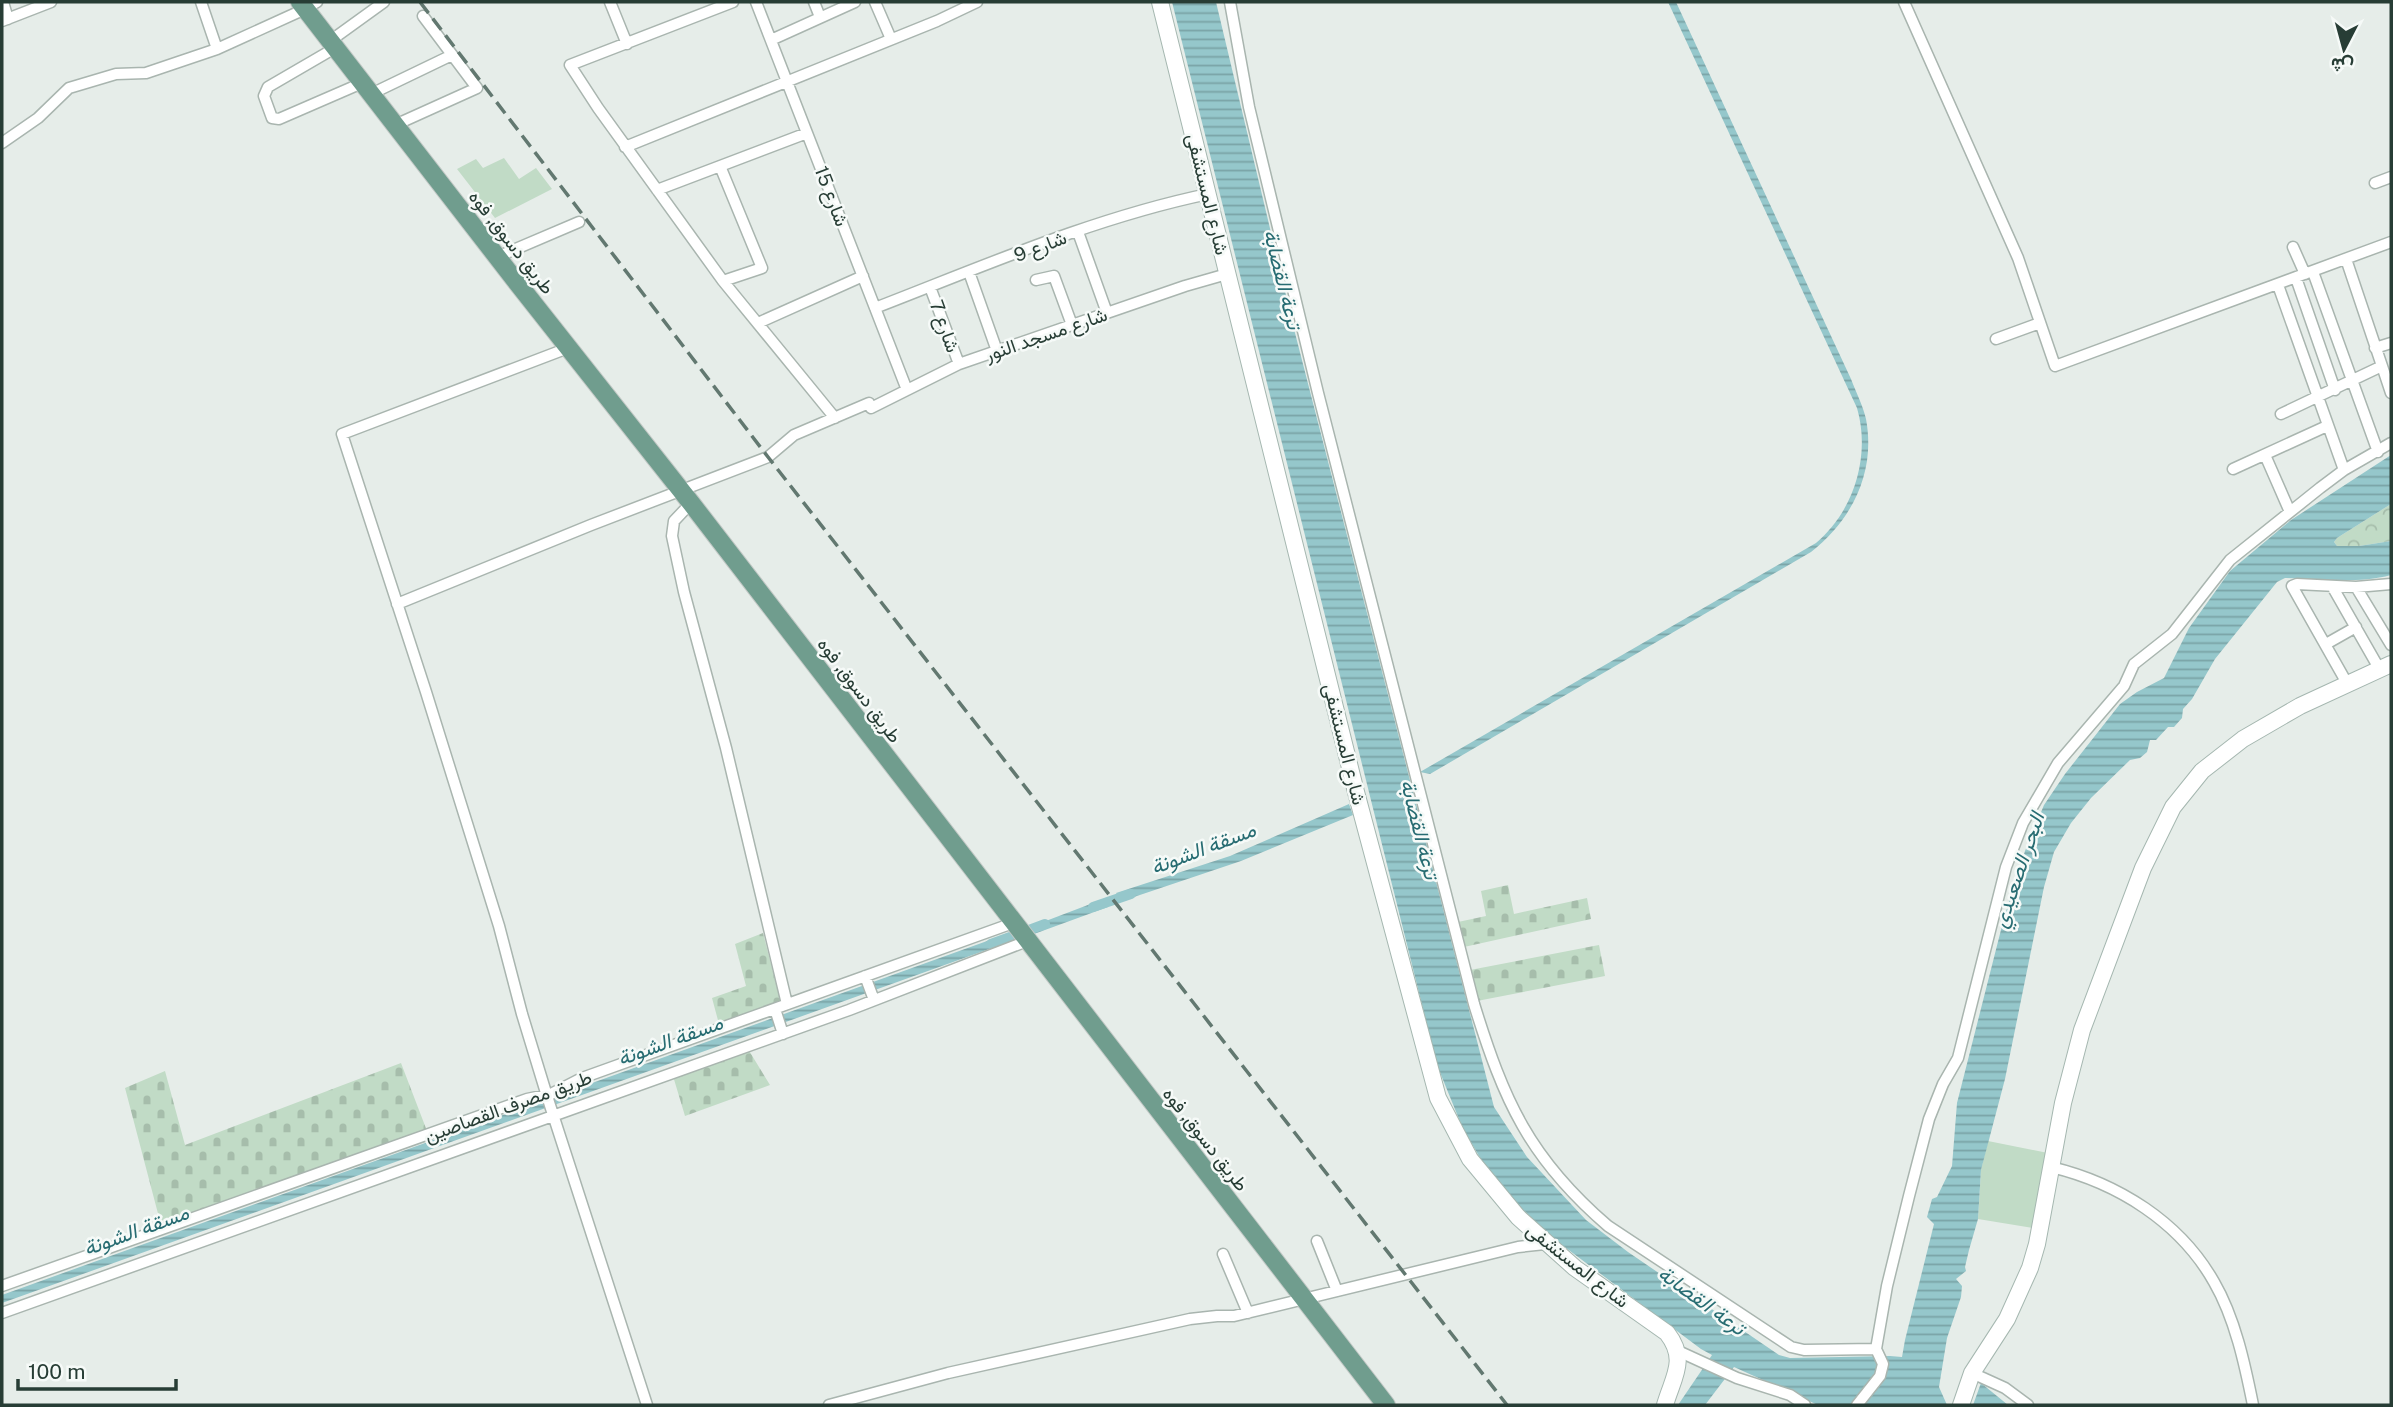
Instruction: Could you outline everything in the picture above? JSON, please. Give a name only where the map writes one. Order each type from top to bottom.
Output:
[{"type":"main road","name":"شارع المستشفى","points":[[1160,2],[1354,785],[1431,1079],[1446,1116],[1470,1159],[1493,1189],[1545,1244],[1667,1333],[1678,1351]]},
{"type":"main road","name":"طريق دسوق, فوه","points":[[307,4],[332,44],[686,497],[1386,1405]]},
{"type":"main road","points":[[1961,1405],[1970,1378],[2007,1319],[2029,1268],[2037,1244],[2063,1103],[2090,1004],[2143,868],[2173,807],[2202,771],[2243,739],[2290,711],[2386,667]]},
{"type":"main road","points":[[1654,1405],[1666,1399],[1677,1372],[1678,1351]]},
{"type":"street","points":[[3,2],[5,20],[51,2]]},
{"type":"street","points":[[201,2],[217,49]]},
{"type":"street","points":[[384,2],[332,44],[268,87],[264,96],[272,118],[279,119],[367,89],[453,55]]},
{"type":"street","points":[[610,2],[627,44]]},
{"type":"street","points":[[733,2],[712,6],[627,44],[570,65],[625,147],[723,281],[835,418]]},
{"type":"street","name":"شارع 15","points":[[756,2],[907,390]]},
{"type":"street","points":[[814,2],[820,18]]},
{"type":"street","points":[[771,40],[855,2]]},
{"type":"street","points":[[875,2],[891,39]]},
{"type":"street","points":[[625,147],[977,2]]},
{"type":"street","points":[[1230,2],[1249,107],[1321,407],[1474,1004],[1503,1090],[1515,1116],[1546,1163],[1572,1193],[1608,1226],[1791,1347],[1804,1350],[1876,1349]]},
{"type":"street","points":[[1904,2],[2013,247],[2055,366],[2391,242]]},
{"type":"street","points":[[2,143],[38,118],[69,88],[116,74],[146,73],[217,49],[307,4]]},
{"type":"street","points":[[395,125],[477,88],[423,16]]},
{"type":"street","points":[[657,190],[807,133]]},
{"type":"street","points":[[720,166],[762,268],[723,281]]},
{"type":"street","points":[[2375,183],[2391,177]]},
{"type":"street","name":"شارع 9","points":[[875,308],[1130,213],[1208,194]]},
{"type":"street","points":[[497,257],[579,222]]},
{"type":"street","points":[[1078,232],[1107,313]]},
{"type":"street","points":[[2293,247],[2378,452]]},
{"type":"street","points":[[2346,259],[2391,393]]},
{"type":"street","points":[[969,272],[997,351]]},
{"type":"street","name":"شارع مسجد النور","points":[[397,604],[464,575],[686,497],[768,457],[794,435],[907,390],[959,364],[1227,274]]},
{"type":"street","points":[[2305,275],[2335,390]]},
{"type":"street","points":[[758,323],[863,276]]},
{"type":"street","points":[[1036,280],[1054,276],[1072,325]]},
{"type":"street","points":[[2278,285],[2344,470]]},
{"type":"street","name":"شارع 7","points":[[930,287],[959,364]]},
{"type":"street","points":[[1996,339],[2040,323]]},
{"type":"street","points":[[2375,348],[2391,343]]},
{"type":"street","points":[[568,348],[342,434],[499,926],[547,1096],[647,1405]]},
{"type":"street","points":[[2281,414],[2382,366]]},
{"type":"street","points":[[2233,469],[2328,426]]},
{"type":"street","points":[[1857,1405],[1880,1376],[1882,1364],[1876,1349],[1887,1286],[1929,1119],[1959,1053],[2006,867],[2023,823],[2058,763],[2124,686],[2134,664],[2172,634],[2230,559],[2344,470],[2391,443]]},
{"type":"street","points":[[2265,455],[2290,512]]},
{"type":"street","points":[[686,497],[671,526],[672,536],[787,1004]]},
{"type":"street","points":[[2348,685],[2291,588],[2297,584],[2356,587],[2391,584]]},
{"type":"street","points":[[2332,586],[2356,627],[2386,667]]},
{"type":"street","points":[[2356,587],[2391,645]]},
{"type":"street","points":[[2326,644],[2356,627]]},
{"type":"street","name":"طريق مصرف القصاصين","points":[[2,1286],[527,1099],[547,1096],[582,1078],[1013,922]]},
{"type":"street","points":[[2,1313],[783,1034],[1027,941]]},
{"type":"street","points":[[865,976],[874,1000]]},
{"type":"street","points":[[775,1009],[783,1034]]},
{"type":"street","points":[[2051,1167],[2073,1172],[2137,1200],[2180,1239],[2202,1264],[2215,1283],[2228,1314],[2253,1405]]},
{"type":"street","points":[[1317,1241],[1338,1291]]},
{"type":"street","points":[[829,1405],[937,1375],[1198,1318],[1248,1313],[1518,1247],[1545,1244]]},
{"type":"street","points":[[1223,1254],[1248,1313]]},
{"type":"street","points":[[1678,1351],[1725,1372],[1790,1395],[1805,1405]]},
{"type":"street","points":[[1970,1378],[2005,1388],[2028,1405]]},
{"type":"green space","points":[[504,158],[519,179],[536,168],[552,189],[495,218],[457,169],[476,159],[483,168]]},
{"type":"green space","points":[[2391,504],[2391,541],[2359,546],[2337,546],[2334,542],[2337,538]]},
{"type":"green space","points":[[1508,885],[1514,914],[1587,898],[1591,919],[1464,947],[1458,922],[1486,916],[1481,891]]},
{"type":"green space","points":[[763,933],[781,1003],[719,1024],[712,998],[746,986],[735,944]]},
{"type":"green space","points":[[1599,945],[1605,976],[1477,1001],[1470,970]]},
{"type":"green space","points":[[748,1049],[770,1085],[685,1116],[673,1076]]},
{"type":"green space","points":[[401,1063],[427,1131],[161,1225],[125,1088],[165,1071],[185,1145]]},
{"type":"green space","points":[[1988,1141],[2048,1153],[2033,1228],[1978,1219],[1981,1170]]},
{"type":"water","name":"ترعة القضابة","points":[[1172,2],[1216,2],[1295,333],[1494,1107],[1527,1157],[1586,1220],[1628,1252],[1779,1355],[1790,1358],[1902,1357],[1934,1224],[1927,1217],[1932,1199],[1937,1197],[1952,1166],[1957,1103],[2004,918],[2025,851],[2044,805],[2120,704],[2164,678],[2189,628],[2230,571],[2291,520],[2391,455],[2391,504],[2334,542],[2337,546],[2359,546],[2391,541],[2391,575],[2352,580],[2285,578],[2277,582],[2215,659],[2192,699],[2183,709],[2182,718],[2174,727],[2168,727],[2156,740],[2150,740],[2147,752],[2140,758],[2130,760],[2091,798],[2071,823],[2054,852],[2044,887],[2005,1079],[1981,1170],[1978,1219],[1966,1271],[1956,1279],[1962,1286],[1961,1297],[1947,1338],[1939,1387],[1947,1405],[1818,1405],[1734,1367],[1705,1405],[1678,1405],[1712,1355],[1554,1239],[1514,1201],[1485,1166],[1463,1129],[1437,1065]]},
{"type":"water","points":[[1668,2],[1676,2],[1851,379],[1866,419],[1868,439],[1864,476],[1849,510],[1826,539],[1811,552],[1430,774],[1420,772],[1816,543],[1840,515],[1856,482],[1862,445],[1857,408]]},
{"type":"water","points":[[1349,804],[1353,815],[1241,861],[1128,899],[1121,900],[1116,893],[1230,856]]},
{"type":"water","points":[[1101,900],[1108,907],[1034,934],[1030,927]]},
{"type":"water","points":[[1001,936],[1006,943],[2,1303],[2,1295]]},
{"type":"water","points":[[1981,1383],[2008,1405],[1973,1405]]},
{"type":"waterway","name":"مسقة الشونة","points":[[1093,907],[1131,894]]},
{"type":"waterway","name":"مسقة الشونة","points":[[991,944],[1045,924]]},
{"type":"railway","points":[[420,2],[768,457],[1507,1405]]},
{"type":"water label","name":"البحر الصعيدي","points":[[2018,870]]}]
